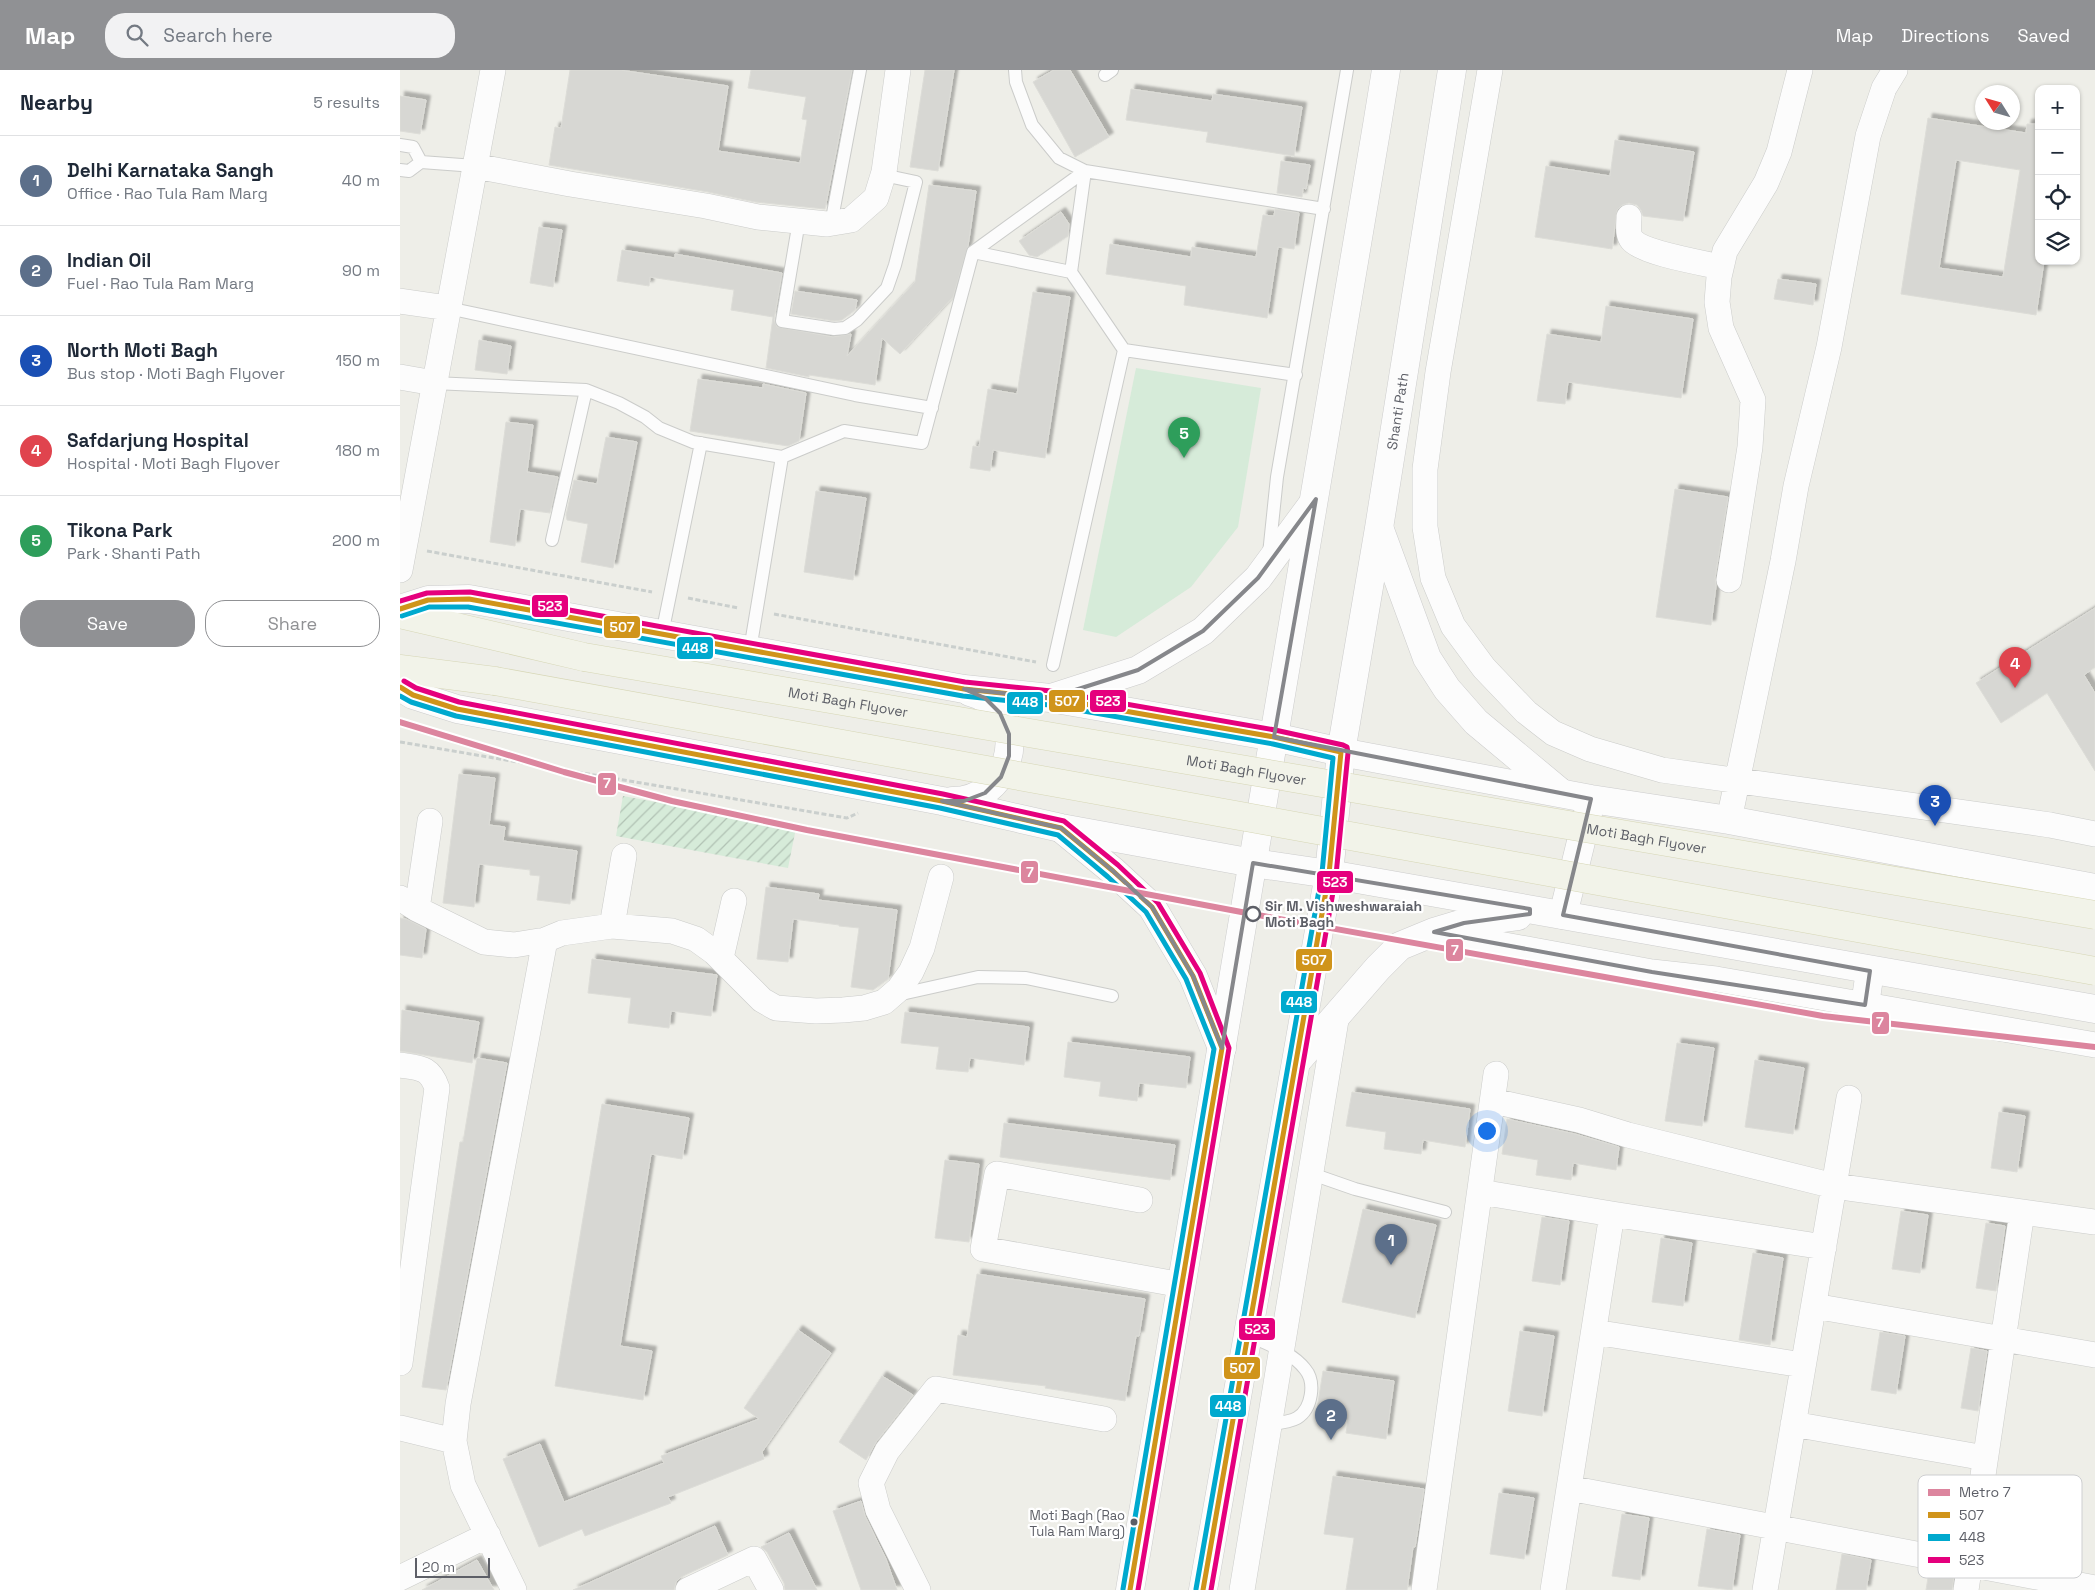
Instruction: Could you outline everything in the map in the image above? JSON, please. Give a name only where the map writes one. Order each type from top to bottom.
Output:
[{"type":"main road","points":[[1130,1590],[1316,499],[1386,70]]},
{"type":"main road","name":"Shanti Path","points":[[1203,1590],[1329,874],[1341,752],[1379,528],[1452,70]]},
{"type":"main road","points":[[1050,698],[1138,670],[1203,631],[1258,578],[1316,499]]},
{"type":"main road","points":[[1379,528],[1426,658],[1447,689],[1476,722],[1563,794]]},
{"type":"main road","points":[[400,609],[428,600],[469,599],[964,690],[1050,698],[1274,737],[1341,752],[1563,794],[1729,820],[2095,888]]},
{"type":"main road","name":"Moti Bagh Flyover","points":[[400,614],[584,657],[2095,915]]},
{"type":"main road","points":[[400,668],[495,681],[2095,971]]},
{"type":"main road","points":[[400,687],[413,695],[457,709],[942,801],[1060,828],[2095,1009]]},
{"type":"main road","points":[[942,801],[964,801],[985,793],[1001,777],[1009,756],[1009,734],[1000,713],[985,698],[964,690]]},
{"type":"main road","points":[[1555,914],[1591,799]]},
{"type":"main road","points":[[1060,828],[1113,871],[1152,907],[1193,976],[1222,1048]]},
{"type":"main road","points":[[1296,1062],[1337,1014],[1400,946],[1434,932],[1464,923],[1555,914]]},
{"type":"main road","points":[[1866,1005],[1870,971]]},
{"type":"street","points":[[401,554],[493,70]]},
{"type":"street","points":[[475,166],[570,184],[706,206],[758,217],[831,224],[851,220],[876,198],[883,175],[898,70]]},
{"type":"street","points":[[1490,70],[1438,372],[1425,469],[1425,528],[1433,578],[1452,626],[1484,668],[1526,712],[1553,733],[1590,749],[1662,770],[2050,825],[2095,834]]},
{"type":"street","points":[[1729,580],[1750,447],[1753,400],[1721,328],[1717,302],[1721,267],[1725,251],[1766,183],[1780,152],[1800,70]]},
{"type":"street","points":[[1729,820],[1783,561],[1796,486],[1829,347],[1868,136],[1884,88],[1895,70]]},
{"type":"street","points":[[1629,217],[1628,230],[1632,240],[1641,246],[1721,267]]},
{"type":"street","points":[[400,301],[448,308]]},
{"type":"street","points":[[400,377],[434,383]]},
{"type":"street","points":[[430,821],[408,904],[484,942],[514,945],[545,940],[562,933],[612,926],[672,931],[696,939],[721,958],[762,1000],[776,1008],[816,1011],[864,1008],[884,1002],[899,989],[911,972],[922,948],[941,877]]},
{"type":"street","points":[[612,926],[624,856]]},
{"type":"street","points":[[721,958],[734,902]]},
{"type":"street","points":[[1434,932],[1652,972],[1716,979],[2095,1045]]},
{"type":"street","points":[[514,1590],[463,1485],[454,1441],[460,1395],[545,940]]},
{"type":"street","points":[[1242,1590],[1283,1352],[1337,1014]]},
{"type":"street","points":[[400,1065],[427,1071],[433,1078],[437,1088],[400,1362]]},
{"type":"street","points":[[1424,1590],[1496,1074]]},
{"type":"street","points":[[1765,1590],[1849,1098]]},
{"type":"street","points":[[1493,1101],[1579,1120],[1628,1135],[1834,1186],[2095,1222]]},
{"type":"street","points":[[1140,1200],[997,1174],[983,1250],[1182,1285]]},
{"type":"street","points":[[1480,1192],[1824,1247]]},
{"type":"street","points":[[1982,1475],[2022,1212]]},
{"type":"street","points":[[1553,1590],[1612,1214]]},
{"type":"street","points":[[1814,1306],[2095,1355]]},
{"type":"street","points":[[1594,1332],[1803,1366]]},
{"type":"street","points":[[918,1590],[878,1510],[871,1483],[887,1450],[936,1389],[1104,1419]]},
{"type":"street","points":[[1793,1424],[1985,1458]]},
{"type":"street","points":[[400,1428],[454,1441]]},
{"type":"street","points":[[1569,1488],[1918,1554]]},
{"type":"street","points":[[400,1578],[488,1535]]},
{"type":"street","points":[[688,1590],[754,1559],[771,1590]]},
{"type":"street","points":[[2042,1578],[2095,1588]]},
{"type":"lane","points":[[831,224],[860,70]]},
{"type":"lane","points":[[1015,70],[1016,82],[1032,126],[1059,158],[1085,171],[1324,209]]},
{"type":"lane","points":[[1268,564],[1277,477],[1347,70]]},
{"type":"lane","points":[[400,145],[413,147],[421,162]]},
{"type":"lane","points":[[400,170],[409,171],[421,162],[475,166]]},
{"type":"lane","points":[[434,383],[586,390],[619,403],[645,417],[659,428],[701,443],[782,457],[844,431],[922,443],[973,252],[1085,171]]},
{"type":"lane","points":[[1085,171],[1070,272],[1124,350],[1296,375]]},
{"type":"lane","points":[[799,221],[782,320],[834,329],[846,328],[857,320],[887,288],[895,265],[916,182],[883,175]]},
{"type":"lane","points":[[973,252],[1070,272]]},
{"type":"lane","points":[[448,308],[855,395],[932,408]]},
{"type":"lane","points":[[1053,665],[1124,350]]},
{"type":"lane","points":[[552,540],[586,390]]},
{"type":"lane","points":[[662,634],[701,443]]},
{"type":"lane","points":[[750,650],[782,457]]},
{"type":"lane","points":[[890,996],[978,977],[1026,978],[1112,996]]},
{"type":"lane","points":[[1312,1174],[1355,1189],[1445,1212]]},
{"type":"lane","points":[[1248,1335],[1283,1352],[1306,1370],[1312,1385],[1308,1405],[1298,1418],[1270,1424]]},
{"type":"path","points":[[401,554],[670,595],[1053,665]]},
{"type":"path","points":[[400,742],[847,818],[896,793]]},
{"type":"highlighted area","points":[[1316,499],[1274,737],[1591,799],[1563,915],[1870,971],[1865,1005],[1652,972],[1434,932],[1464,923],[1530,914],[1530,909],[1253,863],[1222,1048],[1193,976],[1152,907],[1113,871],[1061,828],[942,801],[964,801],[985,793],[1001,777],[1009,756],[1009,734],[1000,713],[985,698],[964,689],[1050,698],[1138,670],[1203,631],[1258,578]]},
{"type":"green space","points":[[1136,368],[1261,388],[1238,527],[1191,587],[1116,637],[1083,630]]},
{"type":"green space","points":[[623,796],[796,828],[788,868],[616,836]]},
{"type":"building","points":[[570,70],[620,70],[728,86],[718,151],[800,163],[807,120],[802,119],[806,97],[748,88],[751,70],[852,70],[825,209],[755,202],[708,192],[549,165],[555,127],[561,128]]},
{"type":"building","points":[[925,70],[954,70],[938,171],[910,167]]},
{"type":"building","points":[[1054,70],[1070,70],[1109,137],[1075,157],[1033,82]]},
{"type":"building","points":[[1131,89],[1212,101],[1213,94],[1302,107],[1294,156],[1206,142],[1208,132],[1126,120]]},
{"type":"building","points":[[400,96],[426,100],[420,134],[400,131]]},
{"type":"building","points":[[1928,118],[1975,125],[1975,130],[2006,130],[2026,133],[2027,124],[2035,124],[2035,265],[2043,265],[2036,315],[1901,294]],"holes":[[[1956,160],[2020,170],[2003,277],[1939,268]]]},
{"type":"building","points":[[1615,140],[1694,152],[1683,221],[1643,216],[1637,205],[1629,203],[1622,205],[1617,210],[1612,249],[1535,237],[1546,166],[1610,176]]},
{"type":"building","points":[[1281,161],[1310,165],[1306,189],[1303,188],[1302,197],[1277,193]]},
{"type":"building","points":[[929,185],[976,191],[968,246],[953,297],[900,354],[882,338],[875,385],[809,375],[809,377],[766,368],[773,317],[731,310],[734,290],[650,277],[649,286],[617,281],[622,250],[675,258],[675,254],[782,273],[774,320],[777,327],[833,337],[851,334],[847,356],[915,282]]},
{"type":"building","points":[[1275,209],[1299,213],[1294,249],[1278,247],[1267,318],[1184,305],[1186,286],[1106,274],[1110,244],[1191,257],[1192,247],[1256,257],[1263,215],[1274,216]]},
{"type":"building","points":[[1061,212],[1069,224],[1068,236],[1037,257],[1029,255],[1019,241]]},
{"type":"building","points":[[539,227],[562,230],[553,287],[530,283]]},
{"type":"building","points":[[1778,279],[1816,284],[1813,305],[1774,299]]},
{"type":"building","points":[[795,291],[857,300],[855,310],[842,320],[834,321],[791,314]]},
{"type":"building","points":[[1033,292],[1070,297],[1045,458],[993,450],[990,471],[970,468],[973,446],[979,447],[988,389],[1017,394]]},
{"type":"building","points":[[1606,306],[1693,319],[1681,398],[1568,382],[1565,404],[1537,401],[1547,334],[1601,342]]},
{"type":"building","points":[[479,340],[511,346],[507,374],[475,370]]},
{"type":"building","points":[[698,379],[763,388],[763,384],[806,393],[799,441],[788,446],[690,431]]},
{"type":"building","points":[[506,422],[533,425],[527,472],[558,477],[550,513],[520,509],[515,546],[490,542]]},
{"type":"building","points":[[606,437],[637,442],[613,568],[581,562],[588,524],[567,520],[566,515],[574,480],[597,484]]},
{"type":"building","points":[[1675,489],[1728,497],[1715,578],[1716,586],[1711,625],[1656,617]]},
{"type":"building","points":[[816,491],[866,498],[853,580],[804,572]]},
{"type":"building","points":[[2095,608],[2095,667],[2084,675],[2095,693],[2095,771],[2047,693],[2001,723],[1976,683]]},
{"type":"building","points":[[459,774],[495,778],[489,825],[505,827],[503,841],[577,851],[570,904],[537,900],[540,876],[530,875],[530,870],[479,864],[474,907],[443,903]]},
{"type":"building","points":[[766,887],[819,894],[818,900],[897,910],[888,979],[873,990],[851,987],[859,928],[793,919],[788,962],[757,959]]},
{"type":"building","points":[[400,918],[426,929],[422,958],[400,955]]},
{"type":"building","points":[[592,959],[717,975],[711,1016],[671,1011],[669,1028],[628,1023],[631,998],[588,993]]},
{"type":"building","points":[[402,1010],[479,1022],[472,1063],[400,1051]]},
{"type":"building","points":[[905,1012],[1029,1027],[1024,1065],[970,1058],[968,1072],[936,1069],[939,1047],[901,1043]]},
{"type":"building","points":[[1068,1042],[1190,1057],[1186,1088],[1139,1083],[1137,1101],[1099,1096],[1101,1082],[1064,1077]]},
{"type":"building","points":[[1677,1043],[1714,1048],[1702,1126],[1665,1121]]},
{"type":"building","points":[[477,1058],[507,1063],[446,1390],[422,1387],[460,1142],[463,1142]]},
{"type":"building","points":[[1755,1060],[1804,1068],[1793,1134],[1745,1127]]},
{"type":"building","points":[[1352,1092],[1470,1109],[1465,1147],[1423,1140],[1421,1154],[1384,1149],[1386,1132],[1346,1126]]},
{"type":"building","points":[[602,1104],[689,1118],[682,1159],[651,1154],[620,1346],[652,1351],[643,1400],[555,1386]]},
{"type":"building","points":[[1999,1112],[2025,1116],[2017,1172],[1991,1168]]},
{"type":"building","points":[[1507,1119],[1575,1134],[1619,1147],[1616,1170],[1573,1163],[1571,1180],[1536,1175],[1538,1160],[1502,1154]]},
{"type":"building","points":[[1004,1123],[1175,1145],[1170,1180],[1000,1157]]},
{"type":"building","points":[[945,1160],[979,1164],[969,1242],[935,1238]]},
{"type":"building","points":[[1363,1209],[1436,1225],[1415,1318],[1342,1302]]},
{"type":"building","points":[[1901,1211],[1928,1215],[1920,1273],[1892,1269]]},
{"type":"building","points":[[1542,1217],[1569,1221],[1560,1285],[1532,1281]]},
{"type":"building","points":[[1986,1223],[2005,1226],[1996,1291],[1976,1288]]},
{"type":"building","points":[[1661,1238],[1692,1243],[1683,1306],[1652,1302]]},
{"type":"building","points":[[1753,1253],[1783,1258],[1770,1345],[1739,1340]]},
{"type":"building","points":[[977,1274],[1145,1299],[1139,1336],[1136,1336],[1125,1401],[1045,1388],[1046,1386],[953,1375],[958,1335],[967,1337]]},
{"type":"building","points":[[798,1330],[831,1353],[762,1452],[764,1459],[668,1497],[671,1503],[585,1536],[582,1529],[539,1547],[503,1459],[540,1444],[564,1502],[664,1463],[661,1456],[759,1419],[744,1408]]},
{"type":"building","points":[[1520,1331],[1554,1336],[1542,1416],[1508,1411]]},
{"type":"building","points":[[1880,1332],[1905,1336],[1896,1394],[1871,1390]]},
{"type":"building","points":[[1971,1348],[1987,1351],[1978,1411],[1961,1408]]},
{"type":"building","points":[[1323,1371],[1394,1381],[1386,1439],[1346,1433],[1348,1420],[1316,1415]]},
{"type":"building","points":[[882,1376],[913,1395],[876,1442],[866,1460],[839,1442]]},
{"type":"building","points":[[1333,1476],[1424,1489],[1407,1590],[1346,1590],[1354,1538],[1324,1534]]},
{"type":"building","points":[[1499,1493],[1534,1498],[1524,1559],[1490,1554]]},
{"type":"building","points":[[861,1501],[865,1516],[886,1559],[897,1590],[861,1590],[833,1511]]},
{"type":"building","points":[[1622,1514],[1649,1518],[1640,1580],[1612,1576]]},
{"type":"building","points":[[715,1526],[728,1555],[681,1577],[676,1582],[674,1590],[573,1590]]},
{"type":"building","points":[[1707,1529],[1740,1535],[1732,1590],[1698,1586]]},
{"type":"building","points":[[789,1533],[817,1590],[785,1590],[784,1583],[767,1552],[761,1547]]},
{"type":"building","points":[[1842,1554],[1871,1560],[1866,1590],[1836,1590]]},
{"type":"building","points":[[477,1560],[494,1590],[422,1590]]},
{"type":"building","points":[[1928,1578],[1954,1578],[1952,1590],[1926,1590]]},
{"type":"metro line","name":"7","points":[[400,722],[564,772],[672,801],[807,830],[1252,914],[1823,1016],[2095,1047]]},
{"type":"transit line","name":"523","points":[[400,601],[427,593],[470,592],[965,682],[1051,691],[1275,730],[1347,747],[1348,753],[1336,875],[1211,1590]]},
{"type":"transit line","name":"507","points":[[400,609],[428,600],[469,599],[964,689],[1050,698],[1274,737],[1341,752],[1329,874],[1203,1590]]},
{"type":"transit line","name":"448","points":[[402,616],[429,607],[468,607],[963,696],[1049,705],[1273,744],[1333,758],[1322,873],[1196,1589]]},
{"type":"transit line","name":"523","points":[[404,681],[416,688],[459,702],[943,794],[1064,821],[1118,865],[1158,903],[1200,973],[1229,1048],[1138,1590]]},
{"type":"transit line","name":"507","points":[[400,687],[413,695],[457,709],[942,801],[1061,828],[1113,871],[1152,907],[1193,976],[1222,1048],[1130,1590]]},
{"type":"transit line","name":"448","points":[[400,696],[411,702],[456,716],[940,808],[1058,835],[1146,912],[1186,979],[1214,1049],[1123,1589]]},
{"type":"place","name":"Tikona Park","points":[[1184,458]]},
{"type":"place","name":"Safdarjung Hospital","points":[[2015,688]]},
{"type":"place","name":"North Moti Bagh","points":[[1935,826]]},
{"type":"place","name":"Sir M. Vishweshwaraiah Moti Bagh","points":[[1253,914]]},
{"type":"place","name":"Delhi Karnataka Sangh","points":[[1391,1265]]},
{"type":"place","name":"Indian Oil","points":[[1331,1440]]},
{"type":"place","name":"Moti Bagh (Rao Tula Ram Marg)","points":[[1134,1522]]}]
